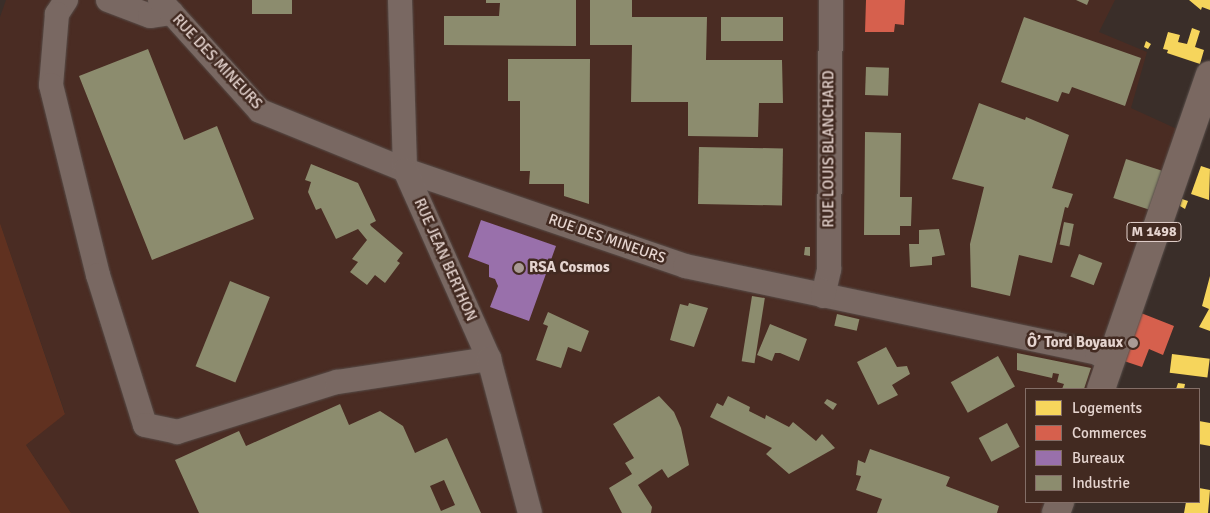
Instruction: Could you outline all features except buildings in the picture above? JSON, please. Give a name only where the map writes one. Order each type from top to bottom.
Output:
[{"type":"main road","name":"M 1498","points":[[1101,388],[1208,89]]},
{"type":"street","points":[[66,0],[57,14],[50,85],[98,275],[145,425],[177,432],[337,382],[489,359]]},
{"type":"street","points":[[108,0],[150,16],[166,7]]},
{"type":"street","name":"RUE JEAN BERTHON","points":[[400,0],[405,170],[489,359],[530,513]]},
{"type":"street","name":"RUE LOUIS BLANCHARD","points":[[823,296],[829,269],[831,0]]},
{"type":"street","name":"RUE DES MINEURS","points":[[166,7],[260,111],[405,170],[685,266],[1097,354],[1111,361]]},
{"type":"shaded area","points":[[6,0],[1115,0],[1099,32],[1147,52],[1131,108],[1177,129],[1099,388],[1025,388],[1025,503],[1065,503],[1062,513],[71,513],[26,445],[65,413],[0,223],[0,17]]},
{"type":"shaded area","points":[[0,223],[65,414],[26,445],[71,513],[0,513]]},
{"type":"place","name":"RSA Cosmos","points":[[519,268]]},
{"type":"place","name":"Ô’ Tord Boyaux","points":[[1133,343]]}]
